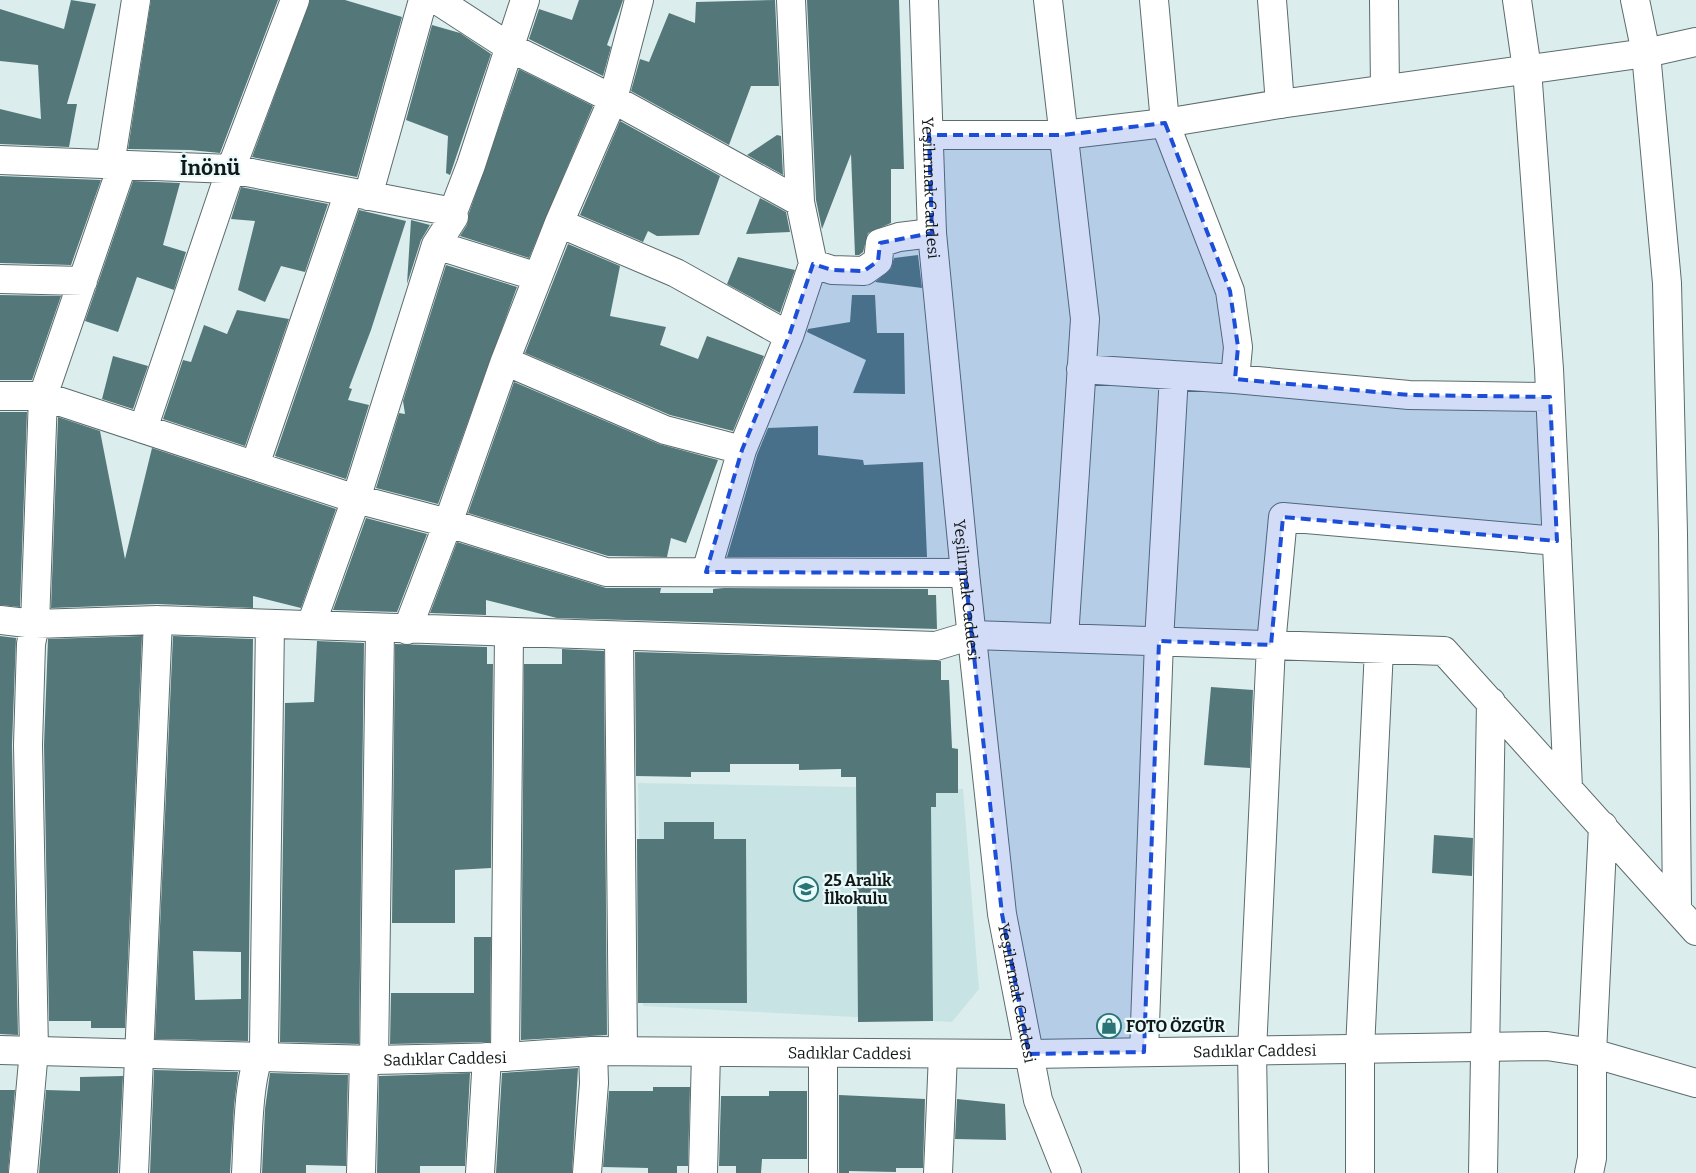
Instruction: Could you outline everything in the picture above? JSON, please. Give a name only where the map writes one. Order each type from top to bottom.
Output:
[{"type":"street","points":[[23,1173],[34,1050],[28,745],[31,644],[35,624],[43,396],[83,281],[116,166],[136,0]]},
{"type":"street","points":[[144,429],[231,170],[296,0]]},
{"type":"street","points":[[255,465],[358,194],[423,0]]},
{"type":"street","points":[[437,0],[511,48],[613,99],[800,202]]},
{"type":"street","points":[[311,625],[356,499],[436,245],[454,217],[453,212],[511,48],[525,0]]},
{"type":"street","points":[[407,630],[448,523],[505,360],[559,223],[613,99],[639,0]]},
{"type":"street","points":[[706,572],[742,450],[789,336],[813,264],[800,202],[791,0]]},
{"type":"street","name":"Yeşilırmak Caddesi","points":[[924,0],[932,233],[965,573],[1002,914],[1038,1100],[1067,1173]]},
{"type":"street","points":[[1048,0],[1084,319],[1064,638]]},
{"type":"street","points":[[1154,0],[1165,123],[1230,291],[1238,348],[1235,379]]},
{"type":"street","points":[[1272,0],[1280,104]]},
{"type":"street","points":[[1384,0],[1385,89]]},
{"type":"street","points":[[1517,0],[1527,69],[1550,397],[1568,788]]},
{"type":"street","points":[[1635,0],[1646,53],[1667,283],[1684,534],[1677,907]]},
{"type":"street","points":[[928,135],[1063,135],[1165,123],[1280,104],[1646,53],[1696,42]]},
{"type":"street","points":[[0,160],[231,170],[453,212]]},
{"type":"street","points":[[559,223],[676,273],[789,336]]},
{"type":"street","points":[[813,264],[832,270],[864,271],[878,262],[880,243],[899,237],[932,233]]},
{"type":"street","points":[[436,245],[538,276]]},
{"type":"street","points":[[0,279],[83,281]]},
{"type":"street","points":[[505,360],[665,430],[742,450]]},
{"type":"street","points":[[1081,368],[1235,379],[1409,395],[1550,397]]},
{"type":"street","points":[[1144,1052],[1159,641],[1174,375]]},
{"type":"street","points":[[0,396],[43,396],[356,499],[448,523],[606,572],[965,573]]},
{"type":"street","points":[[1254,1173],[1252,1051],[1271,645],[1283,517],[1557,540]]},
{"type":"street","points":[[0,620],[35,624],[158,620],[407,630],[936,646],[972,634],[1444,651],[1677,907],[1696,931]]},
{"type":"street","points":[[134,1173],[158,620]]},
{"type":"street","points":[[246,1173],[249,1115],[258,1056],[264,1047],[270,624]]},
{"type":"street","points":[[361,1173],[369,1060],[380,629]]},
{"type":"street","points":[[480,1173],[496,1057],[509,632]]},
{"type":"street","points":[[619,636],[623,1051]]},
{"type":"street","points":[[1360,1173],[1360,1049],[1379,649]]},
{"type":"street","points":[[1483,1173],[1483,1047],[1491,702]]},
{"type":"street","points":[[1589,1173],[1592,1158],[1592,1053],[1603,826]]},
{"type":"street","name":"Sadıklar Caddesi","points":[[0,1050],[369,1060],[496,1057],[593,1051],[1029,1054],[1547,1046],[1592,1053],[1696,1083]]},
{"type":"street","points":[[587,1173],[594,1082],[593,1051]]},
{"type":"street","points":[[703,1173],[706,1053]]},
{"type":"street","points":[[822,1054],[823,1173]]},
{"type":"street","points":[[938,1173],[943,1054]]},
{"type":"highlighted area","points":[[1165,123],[1230,291],[1238,347],[1235,379],[1409,395],[1550,397],[1557,541],[1283,517],[1271,645],[1159,641],[1144,1052],[1029,1054],[1002,914],[965,573],[706,572],[742,450],[789,336],[813,264],[832,270],[864,271],[878,261],[880,243],[932,233],[929,135],[1063,135]]},
{"type":"shaded area","name":"25 Aralık İlkokulu","points":[[638,783],[963,789],[979,989],[952,1022],[643,1006]]},
{"type":"building","points":[[71,0],[96,4],[67,104],[77,104],[69,147],[0,144],[0,109],[41,119],[38,65],[0,61],[0,9],[64,29]]},
{"type":"building","points":[[151,0],[278,0],[220,153],[190,150],[128,149]]},
{"type":"building","points":[[310,0],[345,0],[402,17],[357,177],[252,157]]},
{"type":"building","points":[[579,0],[623,0],[607,45],[611,47],[603,76],[529,39],[539,9],[572,20]]},
{"type":"building","points":[[775,0],[779,86],[751,86],[729,145],[631,91],[640,59],[649,62],[669,13],[695,23],[696,2]]},
{"type":"building","points":[[807,0],[899,0],[904,169],[891,169],[891,223],[868,233],[863,252],[859,255],[855,255],[851,154],[822,229],[816,200]]},
{"type":"building","points":[[432,25],[460,33],[491,54],[450,175],[446,173],[448,136],[406,120]]},
{"type":"building","points":[[519,69],[593,106],[529,258],[460,236],[467,225],[469,213]]},
{"type":"building","points":[[620,121],[720,176],[699,235],[657,236],[648,231],[643,242],[580,215]]},
{"type":"building","points":[[777,135],[781,136],[783,175],[747,155]]},
{"type":"building","points":[[0,176],[101,180],[71,265],[0,263]]},
{"type":"building","points":[[133,181],[180,183],[163,245],[186,252],[174,290],[137,277],[118,332],[85,321]]},
{"type":"building","points":[[241,187],[328,204],[305,272],[281,266],[265,302],[238,290],[255,221],[231,219]]},
{"type":"building","points":[[760,198],[786,212],[790,232],[746,234]]},
{"type":"building","points":[[359,210],[406,221],[371,330],[349,388],[352,389],[348,400],[369,405],[346,479],[275,456]]},
{"type":"building","points":[[411,220],[430,225],[421,240],[407,284]]},
{"type":"building","points":[[568,244],[620,266],[610,316],[666,327],[660,345],[698,359],[707,336],[764,356],[733,431],[670,415],[525,353]]},
{"type":"building","points":[[918,255],[922,288],[875,282],[891,269],[894,258]]},
{"type":"building","points":[[738,257],[795,270],[780,313],[727,284]]},
{"type":"building","points":[[446,265],[517,287],[438,504],[376,488],[399,413],[405,414],[403,401]]},
{"type":"building","points":[[0,295],[61,296],[32,380],[0,380]]},
{"type":"building","points":[[852,295],[875,295],[877,333],[904,333],[905,394],[853,393],[866,360],[807,332],[808,329],[850,322]]},
{"type":"building","points":[[237,310],[289,319],[245,446],[163,419],[183,360],[191,362],[204,325],[227,334]]},
{"type":"building","points":[[113,356],[148,366],[133,409],[102,399]]},
{"type":"building","points":[[514,382],[659,444],[718,460],[686,543],[671,538],[667,557],[608,556],[468,513]]},
{"type":"building","points":[[0,412],[27,412],[20,607],[0,605]]},
{"type":"building","points":[[58,417],[100,431],[125,559],[152,448],[336,509],[301,608],[253,596],[253,608],[157,604],[51,608]]},
{"type":"building","points":[[818,426],[818,455],[863,460],[864,465],[923,462],[927,557],[727,557],[757,455],[768,428]]},
{"type":"building","points":[[366,518],[427,534],[397,612],[333,610]]},
{"type":"building","points":[[457,542],[606,588],[661,588],[660,593],[713,593],[713,589],[724,588],[928,589],[928,595],[936,595],[937,629],[557,618],[486,600],[486,615],[430,613]]},
{"type":"building","points":[[0,636],[16,638],[12,745],[18,1035],[0,1034]]},
{"type":"building","points":[[142,636],[125,1028],[91,1028],[91,1021],[49,1021],[44,745],[48,639]]},
{"type":"building","points":[[173,636],[253,639],[248,1041],[155,1039]],"holes":[[[193,951],[241,952],[241,999],[195,1000]]]},
{"type":"building","points":[[317,641],[364,643],[359,1044],[280,1042],[285,703],[314,702]]},
{"type":"building","points":[[395,644],[487,647],[487,664],[493,664],[491,868],[455,870],[455,923],[392,923]]},
{"type":"building","points":[[562,649],[604,651],[607,1035],[521,1040],[524,664],[562,664]]},
{"type":"building","points":[[635,652],[941,661],[941,680],[949,680],[952,748],[958,749],[958,793],[936,793],[936,807],[931,807],[933,1021],[858,1022],[856,777],[841,777],[841,769],[799,770],[799,764],[730,764],[730,772],[691,772],[691,777],[636,776]]},
{"type":"building","points":[[1211,687],[1253,690],[1250,768],[1204,765]]},
{"type":"building","points":[[664,822],[714,822],[714,839],[746,839],[747,1003],[638,1003],[637,839],[664,839]]},
{"type":"building","points":[[1434,835],[1473,838],[1472,876],[1432,873]]},
{"type":"building","points":[[474,937],[491,937],[490,1042],[390,1044],[391,993],[474,993]]},
{"type":"building","points":[[578,1068],[572,1173],[496,1173],[502,1073]]},
{"type":"building","points":[[154,1070],[238,1072],[230,1173],[150,1173]]},
{"type":"building","points":[[270,1073],[348,1075],[346,1166],[306,1165],[306,1173],[262,1173],[265,1109]]},
{"type":"building","points":[[470,1073],[465,1166],[420,1166],[420,1173],[377,1173],[379,1076]]},
{"type":"building","points":[[123,1076],[118,1173],[39,1173],[46,1090],[80,1091],[80,1077]]},
{"type":"building","points":[[653,1087],[690,1087],[688,1166],[677,1166],[677,1173],[648,1173],[648,1168],[603,1167],[609,1091],[653,1091]]},
{"type":"building","points":[[0,1090],[15,1090],[8,1173],[0,1173]]},
{"type":"building","points":[[769,1091],[807,1091],[807,1159],[762,1159],[761,1173],[736,1173],[736,1166],[719,1166],[721,1096],[769,1096]]},
{"type":"building","points":[[839,1095],[925,1099],[923,1168],[896,1168],[896,1172],[849,1171],[849,1173],[839,1173]]},
{"type":"building","points":[[957,1099],[1005,1104],[1006,1140],[955,1139]]},
{"type":"place","name":"25 Aralık İlkokulu","points":[[806,889]]},
{"type":"place","name":"FOTO ÖZGÜR","points":[[1109,1026]]},
{"type":"district","name":"İnönü","points":[[210,168]]}]
